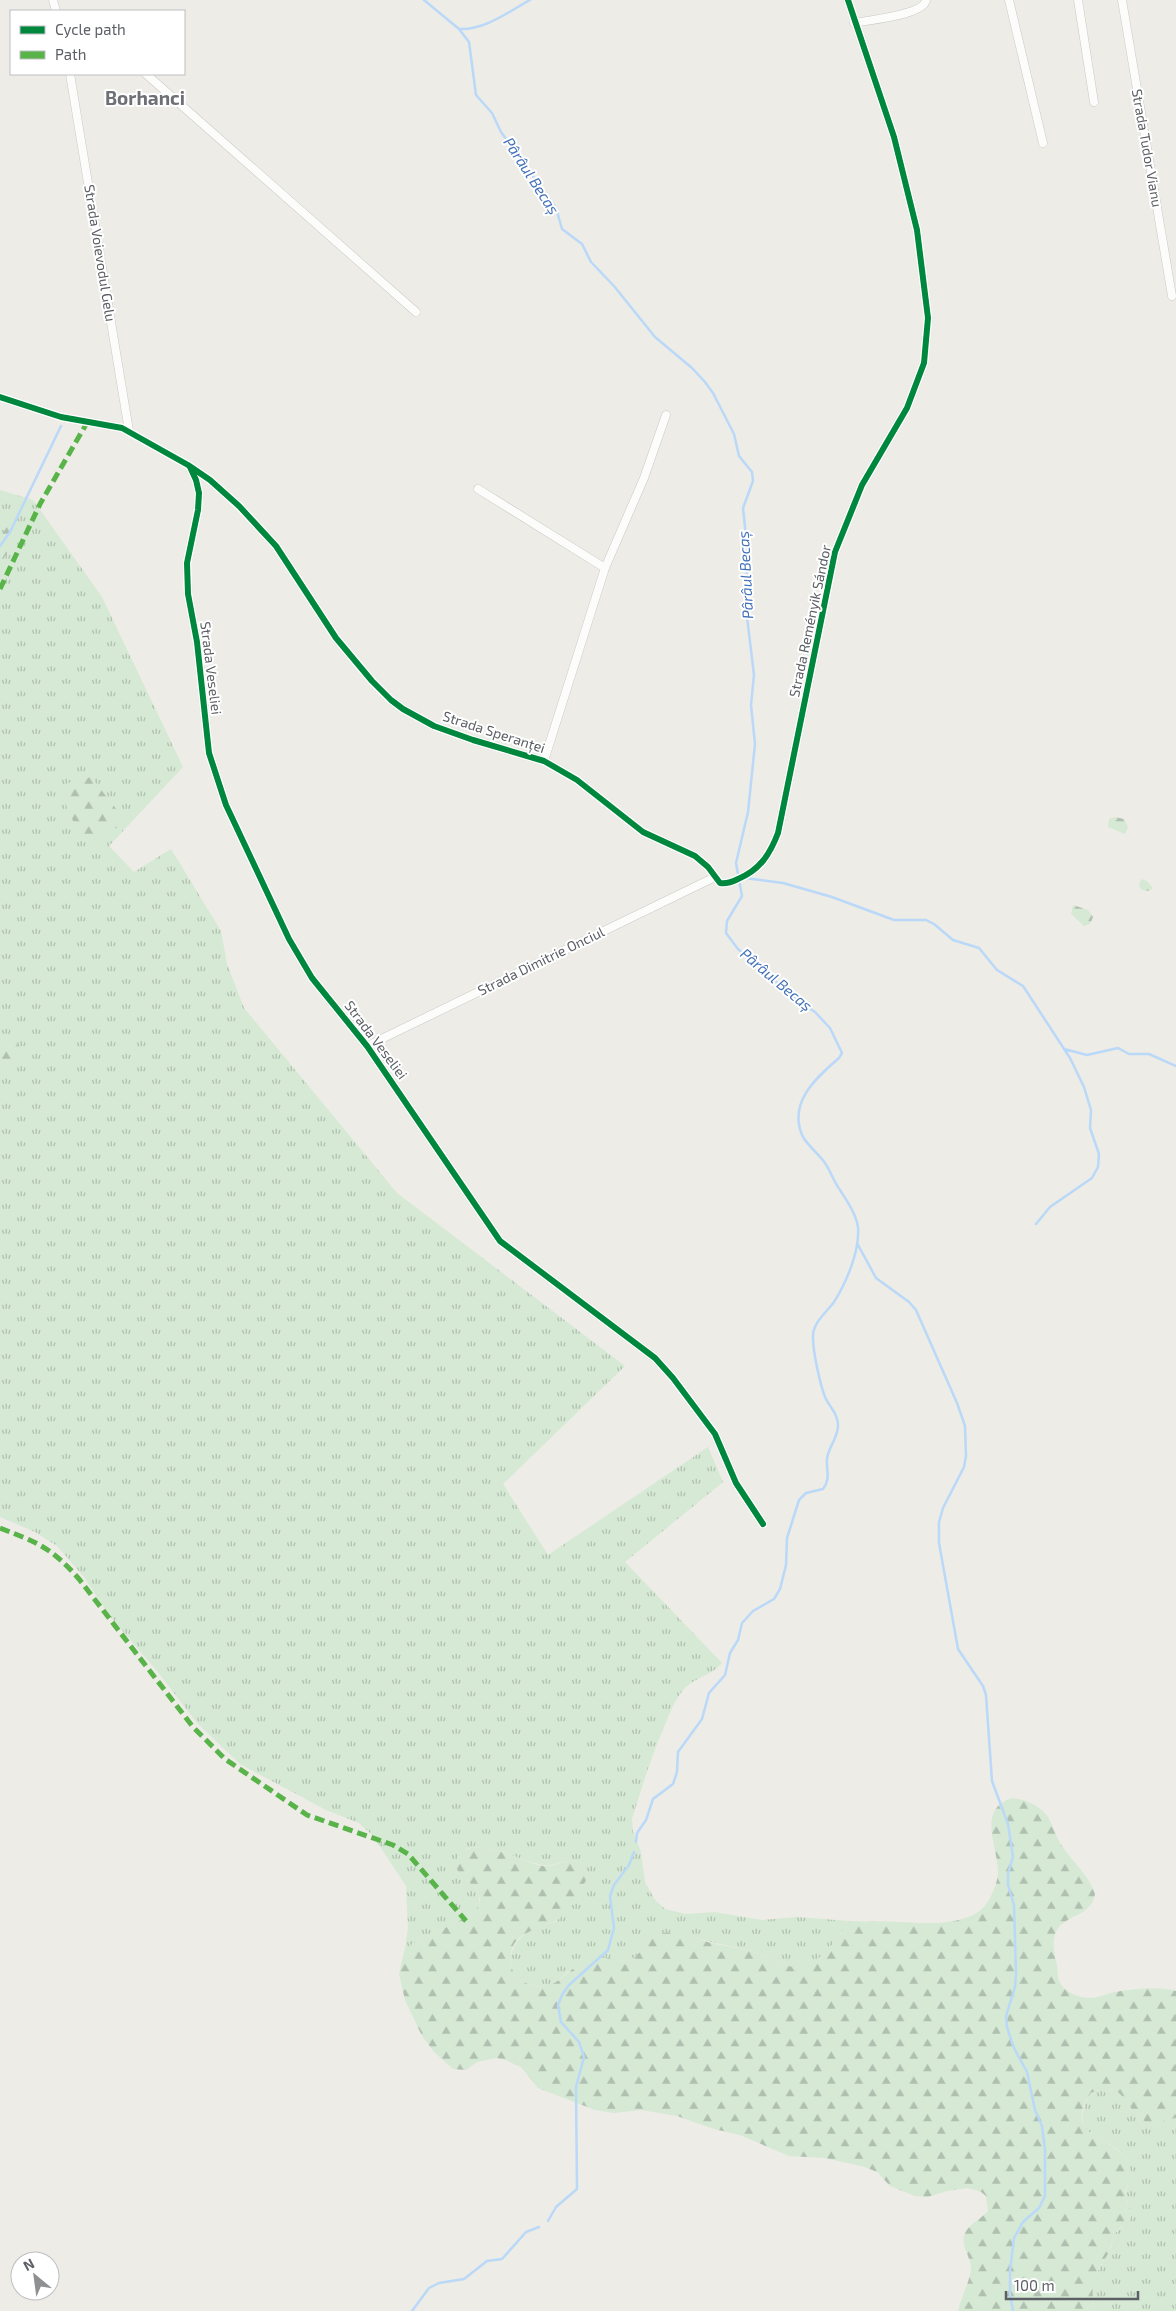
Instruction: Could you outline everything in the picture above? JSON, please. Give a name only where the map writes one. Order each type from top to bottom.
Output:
[{"type":"street","name":"Strada Reményik Sándor","points":[[717,880],[729,883],[747,875],[765,860],[774,843],[836,552],[862,486],[907,408],[924,363],[928,318],[916,230],[894,137],[854,23],[848,0]]},
{"type":"street","points":[[854,23],[899,15],[921,8],[926,0]]},
{"type":"street","points":[[1008,0],[1043,142]]},
{"type":"street","points":[[1078,0],[1094,102]]},
{"type":"street","name":"Strada Tudor Vianu","points":[[1122,0],[1172,296]]},
{"type":"street","name":"Strada Voievodul Gelu","points":[[70,75],[129,432]]},
{"type":"street","points":[[147,75],[416,312]]},
{"type":"street","name":"Strada Speranței","points":[[0,397],[61,416],[115,425],[188,465],[210,480],[239,506],[276,546],[336,638],[390,700],[402,709],[434,726],[473,740],[544,761],[577,780],[643,832],[695,856],[708,867],[717,880]]},
{"type":"street","points":[[544,761],[605,568],[644,478],[666,415]]},
{"type":"street","name":"Strada Veseliei","points":[[188,465],[196,480],[199,493],[198,510],[187,563],[188,594],[197,642],[209,753],[226,805],[289,939],[312,978],[367,1046],[500,1241],[655,1358],[673,1378],[715,1434],[736,1483],[763,1524]]},
{"type":"street","points":[[478,489],[605,568]]},
{"type":"street","name":"Strada Dimitrie Onciul","points":[[367,1046],[717,880]]},
{"type":"green space","points":[[0,490],[33,500],[102,597],[183,767],[109,846],[134,872],[171,849],[221,931],[227,964],[244,1008],[397,1193],[625,1366],[503,1484],[548,1555],[708,1447],[723,1482],[625,1562],[722,1663],[714,1670],[689,1684],[675,1702],[659,1740],[632,1819],[633,1832],[641,1852],[645,1882],[655,1900],[665,1909],[686,1914],[714,1912],[762,1920],[797,1917],[849,1921],[824,1954],[808,1965],[788,1966],[763,1955],[669,1932],[654,1936],[629,1961],[603,1959],[590,1961],[570,1970],[550,1986],[536,1986],[527,1983],[514,1973],[511,1964],[512,1951],[522,1936],[540,1926],[556,1921],[564,1914],[587,1878],[583,1865],[578,1862],[567,1861],[553,1865],[542,1865],[504,1852],[475,1847],[465,1849],[466,1881],[475,1886],[479,1894],[479,1903],[475,1913],[405,1948],[408,1928],[406,1886],[373,1836],[359,1823],[326,1810],[240,1764],[197,1723],[157,1671],[109,1615],[84,1577],[57,1546],[35,1532],[0,1517]]},
{"type":"green space","points":[[11,521],[19,528],[15,542],[0,563],[0,537]]},
{"type":"green space","points":[[91,777],[117,810],[120,826],[88,843],[70,814],[65,799],[65,791],[68,783]]},
{"type":"green space","points":[[1115,817],[1124,819],[1128,827],[1125,834],[1108,827],[1109,819]]},
{"type":"green space","points":[[1141,879],[1147,881],[1153,888],[1149,891],[1142,890],[1139,886]]},
{"type":"green space","points":[[1073,905],[1088,910],[1093,917],[1090,924],[1084,926],[1071,914]]},
{"type":"green space","points":[[0,1036],[14,1040],[20,1049],[21,1057],[14,1062],[0,1060]]},
{"type":"green space","points":[[1012,1798],[1029,1802],[1044,1812],[1060,1843],[1084,1873],[1095,1894],[1091,1904],[1084,1911],[1060,1926],[1055,1934],[1054,1947],[1058,1976],[1063,1987],[1077,1996],[1087,1998],[1138,1989],[1154,1988],[1176,1991],[1176,2118],[1152,2125],[1135,2113],[1119,2093],[1112,2089],[1103,2089],[1091,2093],[1083,2109],[1082,2121],[1088,2130],[1119,2151],[1127,2160],[1131,2172],[1125,2194],[1131,2210],[1130,2220],[1116,2232],[1109,2251],[1095,2275],[1093,2290],[1094,2311],[958,2311],[971,2270],[963,2240],[965,2232],[988,2211],[986,2196],[981,2192],[968,2188],[947,2191],[928,2197],[915,2196],[890,2186],[877,2172],[865,2167],[825,2158],[789,2156],[740,2135],[714,2129],[677,2116],[641,2110],[614,2113],[595,2110],[538,2088],[521,2067],[503,2059],[496,2058],[477,2062],[466,2070],[453,2069],[434,2052],[422,2036],[405,2000],[399,1974],[405,1948],[475,1913],[480,1900],[477,1888],[461,1877],[455,1865],[460,1854],[469,1849],[493,1850],[543,1866],[568,1861],[578,1862],[583,1865],[587,1878],[569,1909],[555,1921],[528,1932],[514,1943],[511,1952],[511,1964],[514,1973],[524,1982],[535,1986],[545,1987],[553,1984],[574,1968],[591,1959],[605,1958],[629,1961],[654,1936],[670,1932],[750,1951],[788,1966],[798,1967],[816,1960],[824,1953],[849,1921],[936,1923],[955,1921],[979,1911],[984,1907],[995,1887],[998,1870],[992,1819],[995,1810],[1001,1803]]},
{"type":"green space","points":[[1104,2088],[1118,2091],[1141,2119],[1152,2125],[1176,2118],[1176,2311],[1094,2311],[1092,2284],[1094,2278],[1111,2248],[1114,2234],[1129,2221],[1130,2208],[1125,2196],[1129,2174],[1127,2161],[1114,2147],[1089,2132],[1084,2126],[1082,2117],[1088,2098],[1094,2092]]},
{"type":"waterway","name":"Pârâul Becaș","points":[[424,0],[459,29],[469,42],[476,95],[492,113],[501,132],[556,208],[562,229],[582,244],[591,262],[614,286],[655,337],[692,368],[705,382],[713,393],[734,434],[739,456],[752,472],[753,481],[743,508],[747,546],[747,617],[754,675],[751,705],[755,744],[748,812],[736,863],[742,896],[727,921],[726,933],[738,949],[797,1000],[815,1012],[830,1028],[842,1053],[806,1092],[801,1102],[799,1113],[799,1125],[803,1137],[827,1166],[851,1208],[858,1227],[857,1246],[843,1286],[834,1302],[820,1318],[813,1333],[814,1351],[821,1384],[825,1397],[835,1412],[838,1424],[837,1433],[827,1459],[827,1482],[823,1489],[806,1493],[799,1500],[787,1538],[786,1565],[780,1589],[774,1599],[753,1611],[742,1623],[738,1640],[730,1653],[725,1675],[709,1693],[702,1719],[678,1752],[677,1772],[673,1784],[653,1799],[646,1820],[637,1833],[636,1842]]},
{"type":"waterway","points":[[459,29],[478,27],[505,15],[530,0]]},
{"type":"waterway","points":[[0,546],[10,532],[61,426]]},
{"type":"waterway","points":[[745,878],[783,883],[832,897],[894,920],[926,920],[934,924],[953,940],[979,948],[997,970],[1023,986],[1070,1058],[1084,1087],[1091,1110],[1090,1128],[1099,1154],[1098,1167],[1092,1178],[1050,1207],[1036,1224]]},
{"type":"waterway","points":[[1064,1049],[1087,1055],[1118,1048],[1129,1054],[1149,1054],[1176,1066]]},
{"type":"waterway","points":[[857,1243],[876,1278],[909,1302],[916,1310],[957,1403],[965,1426],[966,1456],[964,1467],[943,1508],[939,1522],[939,1543],[958,1649],[983,1686],[986,1695],[992,1781],[1008,1824],[1013,1857],[1008,1874],[1008,1885],[1014,1905],[1016,1974],[1015,1987],[1006,2016],[1007,2027],[1013,2046],[1027,2072],[1035,2110],[1042,2126],[1045,2150],[1045,2196],[1039,2208],[1023,2222],[1014,2238],[1010,2271],[1010,2294],[1013,2311]]},
{"type":"waterway","points":[[548,2221],[556,2207],[577,2189],[576,2087],[584,2057],[579,2042],[561,2022],[558,2005],[569,1985],[608,1950],[614,1928],[610,1896],[614,1885],[629,1865],[634,1852]]},
{"type":"waterway","points":[[412,2311],[429,2288],[439,2283],[464,2279],[487,2261],[502,2259],[526,2232],[539,2227]]},
{"type":"marked path","points":[[0,589],[40,504],[88,421]]},
{"type":"marked path","points":[[0,1528],[43,1547],[69,1568],[193,1727],[225,1759],[307,1815],[393,1845],[408,1854],[466,1921]]},
{"type":"cycle path","points":[[0,397],[61,417],[122,428],[188,465],[210,480],[239,506],[276,546],[336,638],[372,681],[391,700],[434,726],[473,740],[544,761],[577,780],[643,832],[695,856],[708,867],[720,883],[736,880],[758,866],[771,848],[778,833],[835,552],[862,485],[907,408],[924,363],[928,318],[917,230],[894,137],[848,0]]},
{"type":"cycle path","points":[[190,467],[199,493],[198,510],[187,563],[188,594],[197,642],[209,753],[226,805],[289,939],[312,978],[367,1046],[500,1241],[655,1358],[673,1378],[715,1434],[736,1483],[763,1524]]},
{"type":"district","name":"Borhanci","points":[[145,98]]}]
